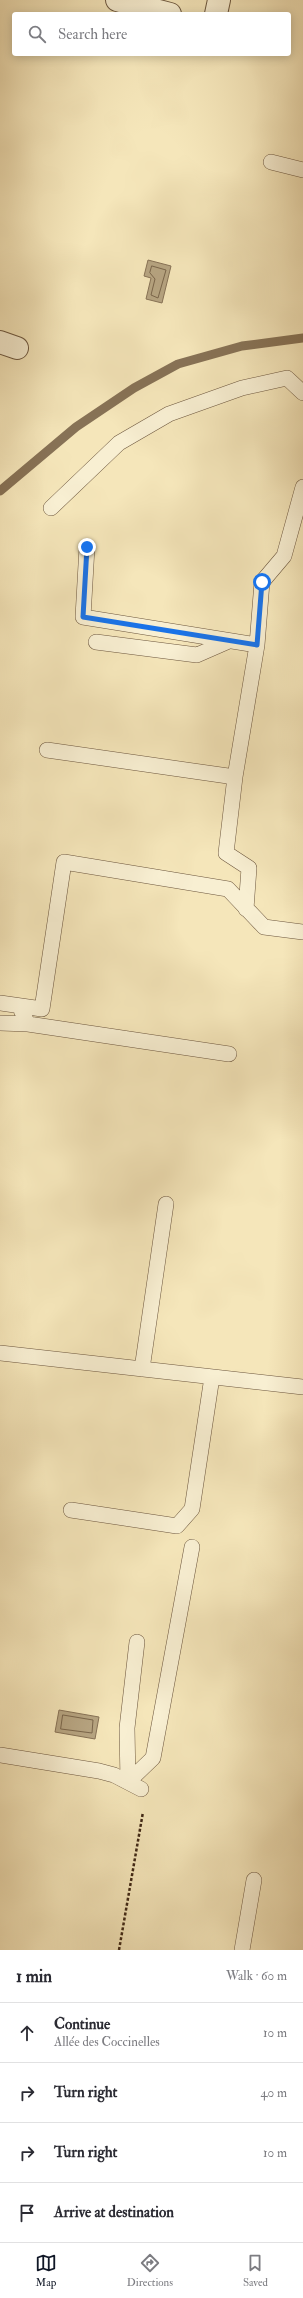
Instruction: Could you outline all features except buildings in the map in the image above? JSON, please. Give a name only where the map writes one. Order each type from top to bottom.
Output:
[{"type":"street","points":[[117,0],[162,12]]},
{"type":"street","points":[[217,12],[220,0]]},
{"type":"lane","points":[[271,162],[303,170]]},
{"type":"lane","points":[[51,508],[119,443],[169,414],[242,388],[287,378],[303,393]]},
{"type":"lane","points":[[246,909],[249,868],[226,853],[235,777],[257,645],[262,582],[284,556],[303,487]]},
{"type":"lane","points":[[87,547],[83,617],[257,645]]},
{"type":"lane","points":[[96,642],[197,654],[229,641]]},
{"type":"lane","points":[[47,750],[235,777]]},
{"type":"lane","points":[[0,1003],[42,1009],[64,862],[228,889],[264,927],[303,932]]},
{"type":"lane","points":[[18,1006],[28,1024]]},
{"type":"lane","points":[[0,1023],[28,1024],[229,1054]]},
{"type":"lane","points":[[142,1369],[166,1204]]},
{"type":"lane","points":[[0,1354],[303,1387]]},
{"type":"lane","points":[[71,1510],[178,1526],[192,1509],[212,1377]]},
{"type":"lane","points":[[135,1786],[153,1758],[192,1546]]},
{"type":"lane","points":[[135,1786],[127,1728],[137,1642]]},
{"type":"lane","points":[[0,1755],[99,1771],[114,1775],[135,1786]]},
{"type":"lane","points":[[242,1950],[254,1880]]},
{"type":"path","points":[[119,1950],[144,1805],[135,1786]]},
{"type":"water","points":[[148,260],[171,266],[162,303],[146,299],[151,278],[144,276]]},
{"type":"water","points":[[59,1710],[99,1717],[95,1739],[55,1732]]},
{"type":"waterway","points":[[0,491],[76,427],[134,388],[178,364],[242,346],[303,338]]},
{"type":"route","points":[[87,547],[83,617],[257,645],[262,582]]}]
